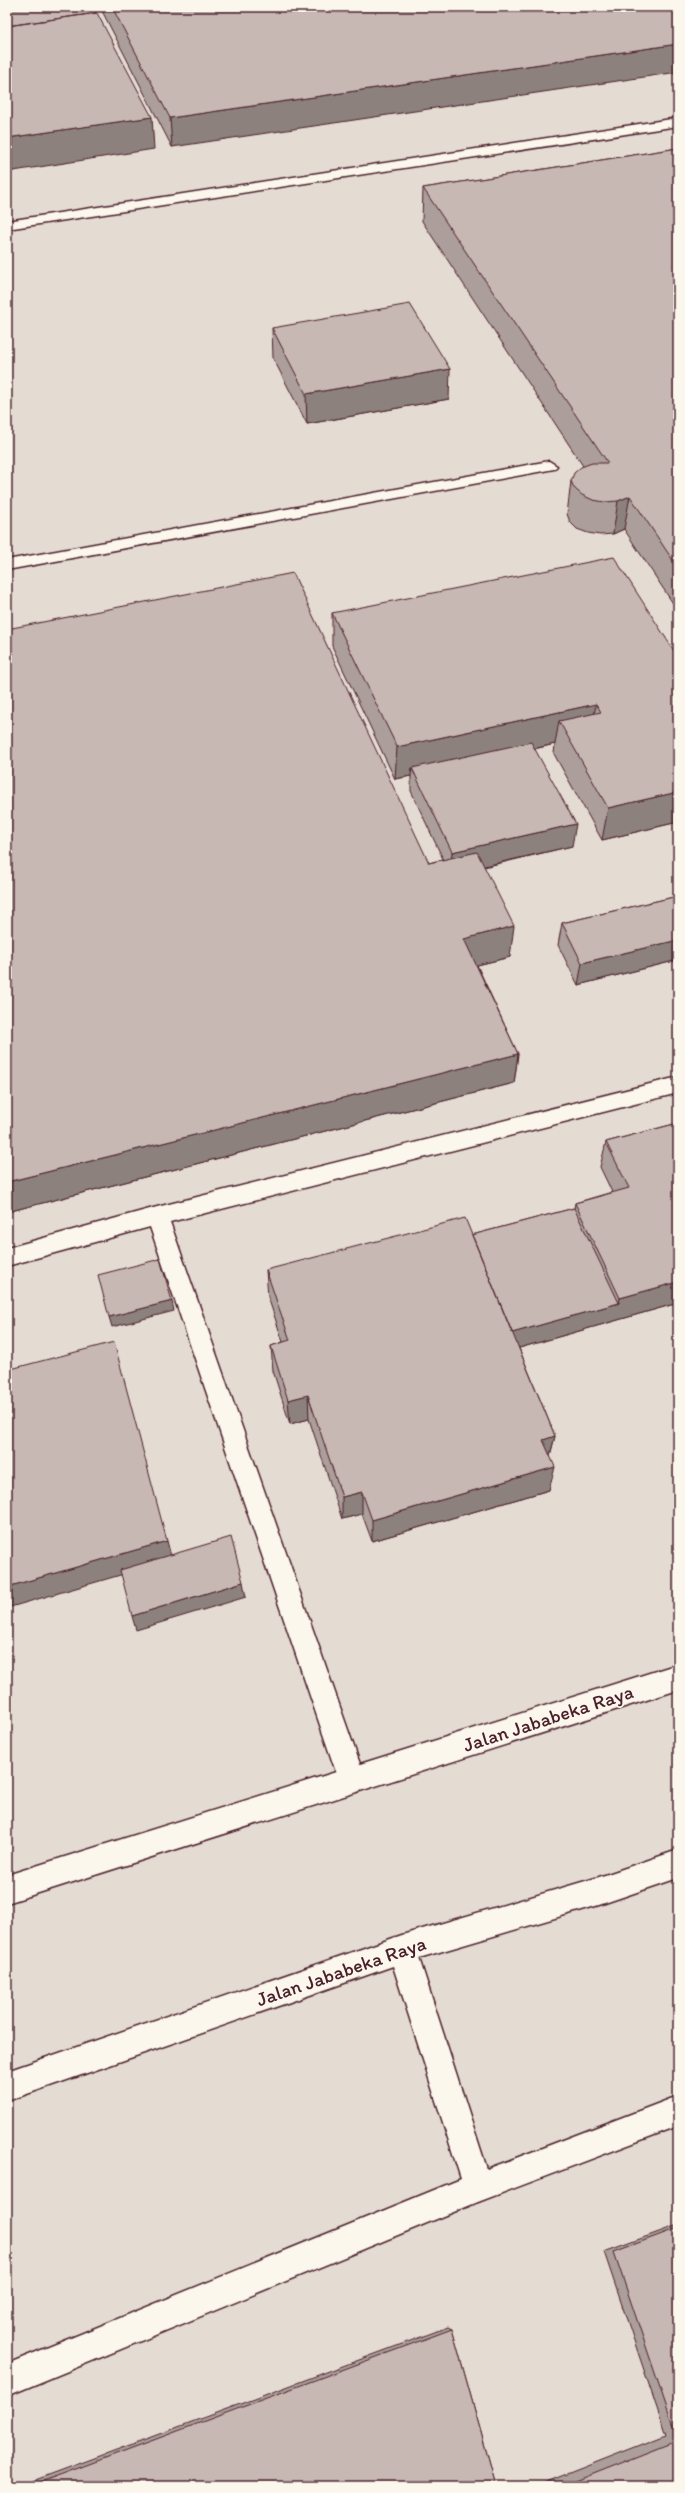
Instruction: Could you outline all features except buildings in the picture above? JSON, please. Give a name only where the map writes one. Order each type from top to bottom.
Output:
[{"type":"street","points":[[7,226],[678,122]]},
{"type":"street","points":[[7,565],[549,466]]},
{"type":"street","points":[[7,1257],[157,1216],[678,1085]]},
{"type":"street","points":[[157,1216],[352,1779]]},
{"type":"street","name":"Jalan Jababeka Raya","points":[[7,1889],[678,1677]]},
{"type":"street","name":"Jalan Jababeka Raya","points":[[7,2086],[402,1949],[678,1864]]},
{"type":"street","points":[[402,1949],[478,2187]]},
{"type":"street","points":[[7,2380],[478,2187],[678,2111]]},
{"type":"shaded area","points":[[7,7],[678,7],[678,2486],[7,2486]]}]
